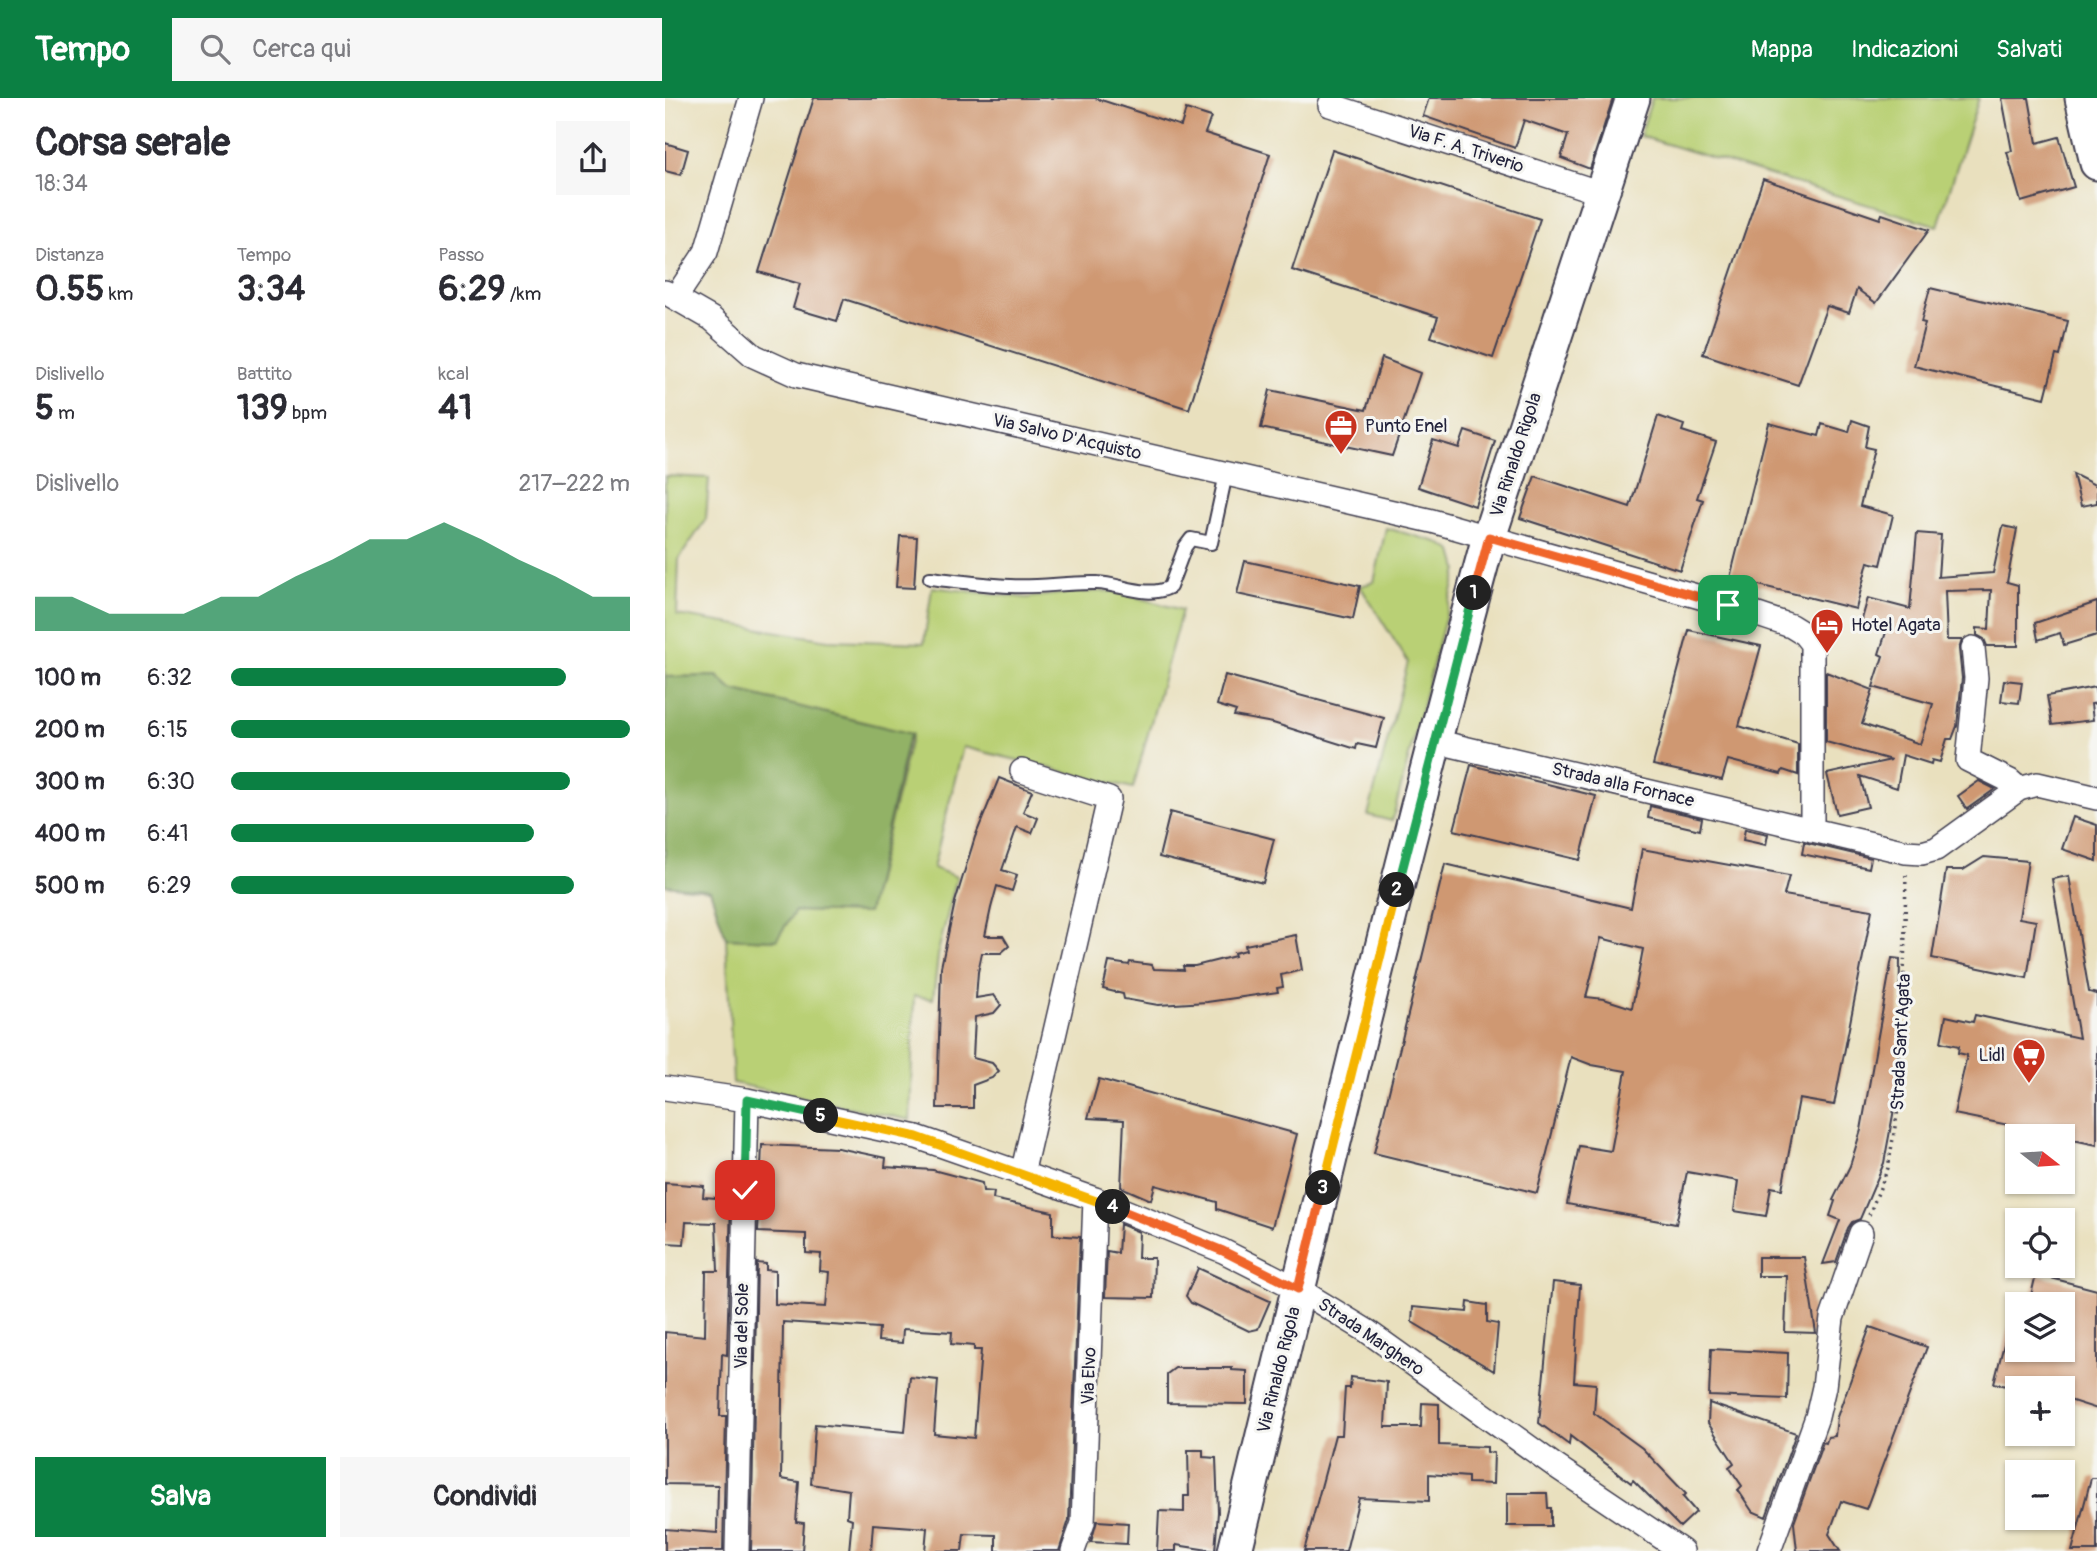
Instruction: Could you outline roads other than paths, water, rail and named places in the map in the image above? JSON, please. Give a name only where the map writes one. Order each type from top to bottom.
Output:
[{"type":"street","points":[[671,294],[706,252],[751,98]]},
{"type":"street","name":"Via Rinaldo Rigola","points":[[1235,1551],[1434,741],[1489,537],[1633,98]]},
{"type":"street","points":[[2082,98],[2097,163]]},
{"type":"street","name":"Via F. A. Triverio","points":[[1332,101],[1601,193]]},
{"type":"street","name":"Via Salvo D'Acquisto","points":[[671,294],[712,319],[754,356],[796,375],[1432,521],[1489,537]]},
{"type":"street","points":[[1489,537],[1728,605],[1791,626],[1804,634],[1812,644],[1812,830]]},
{"type":"street","points":[[1973,648],[1976,678],[1968,760],[2010,781],[2019,789],[2038,784],[2097,798]]},
{"type":"street","name":"Strada alla Fornace","points":[[1434,741],[1906,852],[1922,853],[1936,849],[2019,789]]},
{"type":"street","points":[[1022,771],[1109,799],[1022,1174]]},
{"type":"street","name":"Strada Marghero","points":[[665,1088],[747,1100],[917,1137],[1095,1199],[1223,1251],[1298,1289],[1367,1331],[1554,1465],[1682,1551]]},
{"type":"street","name":"Via del Sole","points":[[737,1551],[747,1100]]},
{"type":"street","name":"Via Elvo","points":[[1073,1551],[1083,1522],[1095,1199]]},
{"type":"street","points":[[1769,1551],[1817,1417],[1824,1387],[1832,1318],[1861,1233]]},
{"type":"lane","points":[[930,578],[1010,586],[1057,586],[1083,582],[1113,584],[1160,593],[1170,587],[1185,547],[1191,539],[1211,543],[1226,474]]},
{"type":"place","name":"Punto Enel","points":[[1341,456]]},
{"type":"place","name":"Hotel Agata","points":[[1827,655]]},
{"type":"place","name":"Lidl","points":[[2029,1085]]}]
